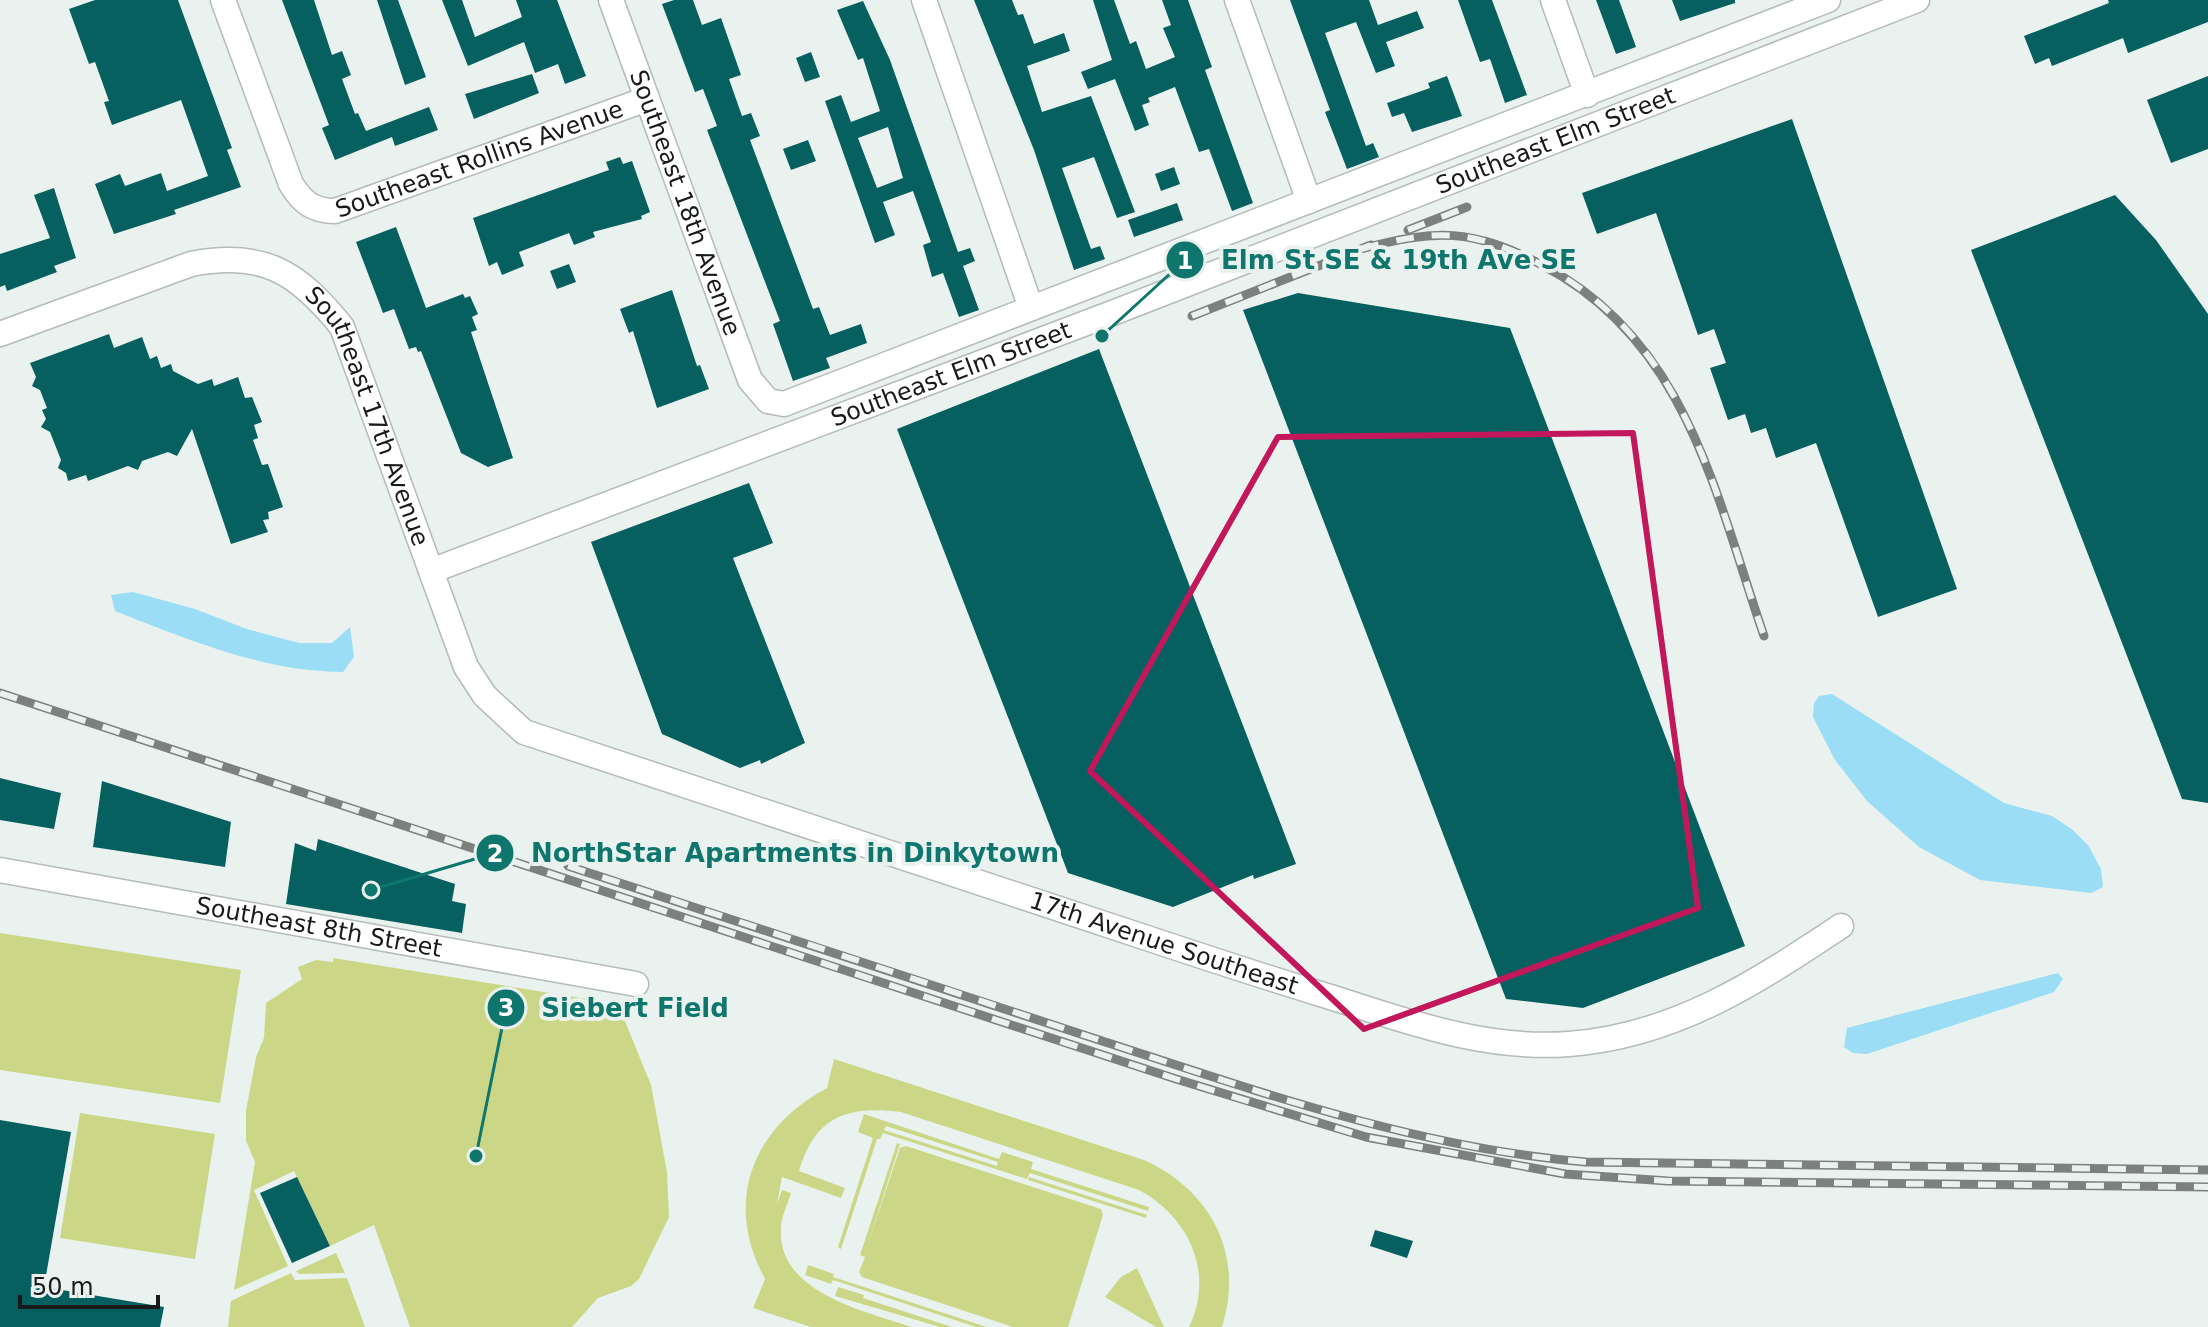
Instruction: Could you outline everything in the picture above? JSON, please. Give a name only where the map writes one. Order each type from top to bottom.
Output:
[{"type":"street","name":"Southeast Rollins Avenue","points":[[223,0],[291,184],[309,206],[335,211],[647,99]]},
{"type":"street","name":"Southeast 18th Avenue","points":[[611,0],[750,380],[768,401]]},
{"type":"street","points":[[924,0],[1031,308]]},
{"type":"street","points":[[1237,0],[1309,201]]},
{"type":"street","points":[[1553,0],[1587,95]]},
{"type":"street","name":"Southeast Elm Street","points":[[768,401],[784,404],[1828,0]]},
{"type":"street","name":"Southeast Elm Street","points":[[431,571],[1100,317],[1917,0]]},
{"type":"street","name":"Southeast 17th Avenue","points":[[0,334],[191,264],[220,259],[248,261],[264,263],[288,274],[316,294],[342,327],[431,571]]},
{"type":"street","name":"17th Avenue Southeast","points":[[431,571],[466,667],[485,696],[524,732],[1239,969],[1466,1039],[1529,1045],[1567,1044],[1612,1038],[1667,1025],[1751,986],[1841,926]]},
{"type":"street","name":"Southeast 8th Street","points":[[0,870],[636,984]]},
{"type":"highlighted area","points":[[1633,433],[1698,908],[1364,1029],[1090,771],[1278,437]]},
{"type":"green space","points":[[0,933],[241,970],[220,1103],[0,1070]]},
{"type":"green space","points":[[333,958],[618,1004],[651,1085],[667,1172],[669,1217],[639,1279],[631,1286],[598,1298],[572,1327],[410,1327],[374,1225],[330,1246],[294,1171],[254,1190],[288,1266],[234,1290],[255,1162],[246,1141],[246,1111],[256,1057],[264,1038],[266,1003],[302,979],[298,967],[316,960],[333,962]]},
{"type":"green space","points":[[834,1059],[1144,1160],[1168,1173],[1204,1207],[1217,1228],[1225,1250],[1229,1275],[1222,1327],[1189,1327],[1199,1287],[1198,1267],[1184,1231],[1157,1201],[1139,1190],[901,1112],[881,1110],[849,1113],[835,1119],[814,1138],[806,1153],[799,1171],[845,1188],[841,1198],[782,1177],[777,1204],[782,1190],[791,1193],[781,1224],[784,1251],[793,1269],[809,1284],[850,1306],[912,1327],[811,1327],[753,1308],[765,1279],[746,1222],[746,1195],[752,1170],[763,1146],[780,1124],[827,1088]]},
{"type":"green space","points":[[80,1113],[215,1134],[195,1259],[60,1238]]},
{"type":"green space","points":[[864,1114],[999,1159],[1002,1152],[1033,1162],[1031,1169],[1149,1207],[1148,1211],[1030,1173],[1027,1179],[883,1133],[877,1139],[841,1249],[838,1247],[873,1138],[858,1132]],"holes":[[[886,1126],[998,1162],[997,1166],[884,1130]]]},
{"type":"green space","points":[[897,1143],[900,1144],[866,1250],[900,1148],[906,1146],[1101,1209],[1103,1215],[1068,1327],[1013,1327],[862,1277],[859,1272],[865,1257],[860,1255]]},
{"type":"green space","points":[[1029,1177],[1147,1215],[1146,1218],[1028,1180]]},
{"type":"green space","points":[[336,1253],[345,1273],[299,1274],[296,1271]]},
{"type":"green space","points":[[808,1265],[834,1274],[833,1277],[987,1327],[976,1327],[833,1280],[831,1284],[805,1275]]},
{"type":"green space","points":[[1137,1268],[1164,1327],[1156,1327],[1105,1297],[1121,1277]]},
{"type":"green space","points":[[291,1273],[295,1280],[347,1278],[365,1327],[228,1327],[231,1301]]},
{"type":"green space","points":[[838,1287],[952,1327],[940,1327],[835,1296]]},
{"type":"water","points":[[133,592],[299,643],[332,643],[350,627],[354,657],[343,672],[313,671],[226,652],[115,611],[111,595]]},
{"type":"water","points":[[1832,694],[2004,803],[2052,816],[2073,830],[2088,845],[2101,869],[2103,887],[2091,893],[1980,880],[1919,847],[1867,801],[1835,760],[1813,717],[1814,703],[1819,696]]},
{"type":"water","points":[[2058,973],[2063,979],[2054,992],[1867,1054],[1853,1053],[1844,1047],[1847,1028]]},
{"type":"building","points":[[95,0],[178,0],[232,148],[227,150],[241,187],[174,210],[176,214],[114,234],[95,184],[120,174],[125,186],[161,173],[167,191],[208,176],[181,100],[112,125],[104,102],[109,101],[95,62],[89,64],[69,9]]},
{"type":"building","points":[[282,0],[314,0],[332,55],[342,51],[351,75],[342,79],[355,114],[358,113],[366,131],[429,107],[438,130],[395,146],[392,137],[335,160],[322,128],[329,125]]},
{"type":"building","points":[[377,0],[398,0],[426,77],[405,85]]},
{"type":"building","points":[[442,0],[462,0],[475,37],[522,17],[516,0],[557,0],[586,76],[565,84],[558,64],[535,73],[524,42],[468,66]]},
{"type":"building","points":[[674,0],[693,0],[702,25],[721,18],[741,75],[729,79],[742,116],[751,113],[760,136],[750,140],[813,309],[819,307],[830,335],[861,324],[867,343],[826,358],[830,368],[793,381],[773,324],[780,321],[707,130],[717,126],[703,89],[695,92],[662,4]]},
{"type":"building","points":[[974,0],[1012,0],[1018,15],[1023,14],[1034,44],[1064,33],[1070,51],[1027,66],[1042,112],[1091,96],[1135,212],[1117,218],[1094,157],[1062,168],[1091,249],[1100,246],[1105,259],[1074,270],[1034,150]]},
{"type":"building","points":[[1093,0],[1114,0],[1130,44],[1136,41],[1146,69],[1175,57],[1163,28],[1171,25],[1162,0],[1188,0],[1212,67],[1205,70],[1253,203],[1232,211],[1209,149],[1199,152],[1175,87],[1148,98],[1150,102],[1142,105],[1149,125],[1135,131],[1115,79],[1088,89],[1081,72],[1112,60]]},
{"type":"building","points":[[1290,0],[1369,0],[1378,25],[1417,11],[1424,28],[1386,42],[1395,66],[1376,73],[1356,22],[1325,33],[1366,146],[1373,143],[1379,157],[1347,169],[1325,112],[1330,110]]},
{"type":"building","points":[[1458,0],[1492,0],[1527,95],[1505,103],[1490,59],[1480,62]]},
{"type":"building","points":[[1596,0],[1619,0],[1636,47],[1616,54]]},
{"type":"building","points":[[1672,0],[1735,0],[1735,3],[1680,21]]},
{"type":"building","points":[[2108,0],[2208,0],[2208,22],[2128,53],[2123,38],[2052,66],[2049,58],[2035,64],[2024,36],[2109,3]]},
{"type":"building","points":[[863,1],[890,60],[958,252],[970,248],[975,261],[963,266],[979,310],[959,317],[943,273],[932,277],[923,245],[931,242],[913,191],[883,202],[895,235],[875,243],[825,101],[841,95],[851,122],[880,111],[863,58],[858,60],[837,10]],"holes":[[[888,127],[903,178],[877,188],[858,138]]]},
{"type":"building","points":[[811,52],[820,77],[805,82],[796,58]]},
{"type":"building","points":[[532,74],[539,93],[474,119],[465,94]]},
{"type":"building","points":[[1447,76],[1462,116],[1412,132],[1404,113],[1392,117],[1387,103],[1430,88],[1428,83]]},
{"type":"building","points":[[2208,76],[2208,149],[2171,163],[2147,100]]},
{"type":"building","points":[[1792,119],[1957,589],[1878,617],[1816,443],[1776,458],[1766,428],[1751,433],[1745,414],[1728,420],[1710,368],[1726,363],[1714,329],[1698,335],[1656,213],[1597,234],[1582,193]]},
{"type":"building","points":[[808,140],[816,161],[791,170],[783,149]]},
{"type":"building","points":[[620,157],[623,164],[632,161],[650,212],[641,216],[642,219],[593,232],[595,237],[574,245],[569,233],[519,252],[524,266],[502,275],[497,262],[489,266],[473,218],[609,170],[606,162]]},
{"type":"building","points":[[1174,167],[1180,184],[1161,191],[1155,174]]},
{"type":"building","points":[[54,188],[76,258],[54,266],[57,272],[7,291],[5,285],[0,287],[0,254],[50,238],[34,195]]},
{"type":"building","points":[[2115,195],[2156,240],[2208,314],[2208,803],[2182,799],[1971,250]]},
{"type":"building","points":[[1177,203],[1183,220],[1134,237],[1128,220]]},
{"type":"building","points":[[396,227],[426,308],[463,294],[465,298],[470,296],[478,314],[472,317],[477,330],[471,332],[513,458],[488,467],[461,453],[421,351],[418,352],[416,347],[409,349],[394,309],[383,313],[356,242]]},
{"type":"building","points":[[569,264],[576,282],[557,289],[550,271]]},
{"type":"building","points":[[672,290],[697,366],[700,365],[709,389],[657,408],[633,331],[629,333],[620,309]]},
{"type":"building","points":[[1298,293],[1510,328],[1745,946],[1583,1008],[1506,999],[1243,310]]},
{"type":"building","points":[[109,334],[114,348],[142,337],[150,359],[157,356],[161,368],[171,364],[173,371],[198,384],[212,379],[214,386],[238,377],[245,398],[252,397],[262,422],[254,425],[258,438],[253,440],[262,465],[268,464],[283,507],[268,512],[269,519],[263,520],[268,532],[231,544],[192,429],[177,456],[168,452],[142,461],[138,470],[128,466],[88,481],[86,475],[68,481],[66,473],[58,468],[61,460],[50,432],[41,427],[46,419],[42,410],[47,408],[40,390],[32,386],[36,377],[30,363]]},
{"type":"building","points":[[1099,349],[1296,864],[1254,879],[1253,875],[1173,907],[1068,873],[897,429]]},
{"type":"building","points":[[749,483],[773,543],[733,558],[805,743],[761,764],[760,760],[740,768],[662,734],[591,542]]},
{"type":"building","points":[[0,778],[61,793],[54,829],[0,820]]},
{"type":"building","points":[[102,781],[231,822],[225,867],[93,847]]},
{"type":"building","points":[[318,839],[455,884],[452,901],[466,904],[462,933],[286,904],[295,843],[316,851]]},
{"type":"building","points":[[0,1120],[71,1132],[44,1287],[164,1307],[160,1327],[0,1327]]},
{"type":"building","points":[[297,1177],[330,1246],[292,1263],[260,1193]]},
{"type":"building","points":[[1375,1230],[1413,1241],[1407,1258],[1370,1246]]},
{"type":"railway","points":[[1408,230],[1467,207]]},
{"type":"railway","points":[[1361,249],[1433,236],[1474,238],[1495,244],[1542,265],[1591,297],[1631,335],[1663,378],[1689,425],[1729,529],[1764,636]]},
{"type":"railway","points":[[1192,316],[1371,245]]},
{"type":"railway","points":[[0,693],[1176,1079],[1366,1137],[1565,1174],[1668,1181],[2208,1187]]},
{"type":"railway","points":[[568,866],[1275,1096],[1460,1144],[1586,1162],[2208,1170]]},
{"type":"place","name":"Elm St SE & 19th Ave SE","points":[[1102,336]]},
{"type":"place","name":"NorthStar Apartments in Dinkytown","points":[[371,890]]},
{"type":"place","name":"Siebert Field","points":[[476,1156]]}]
